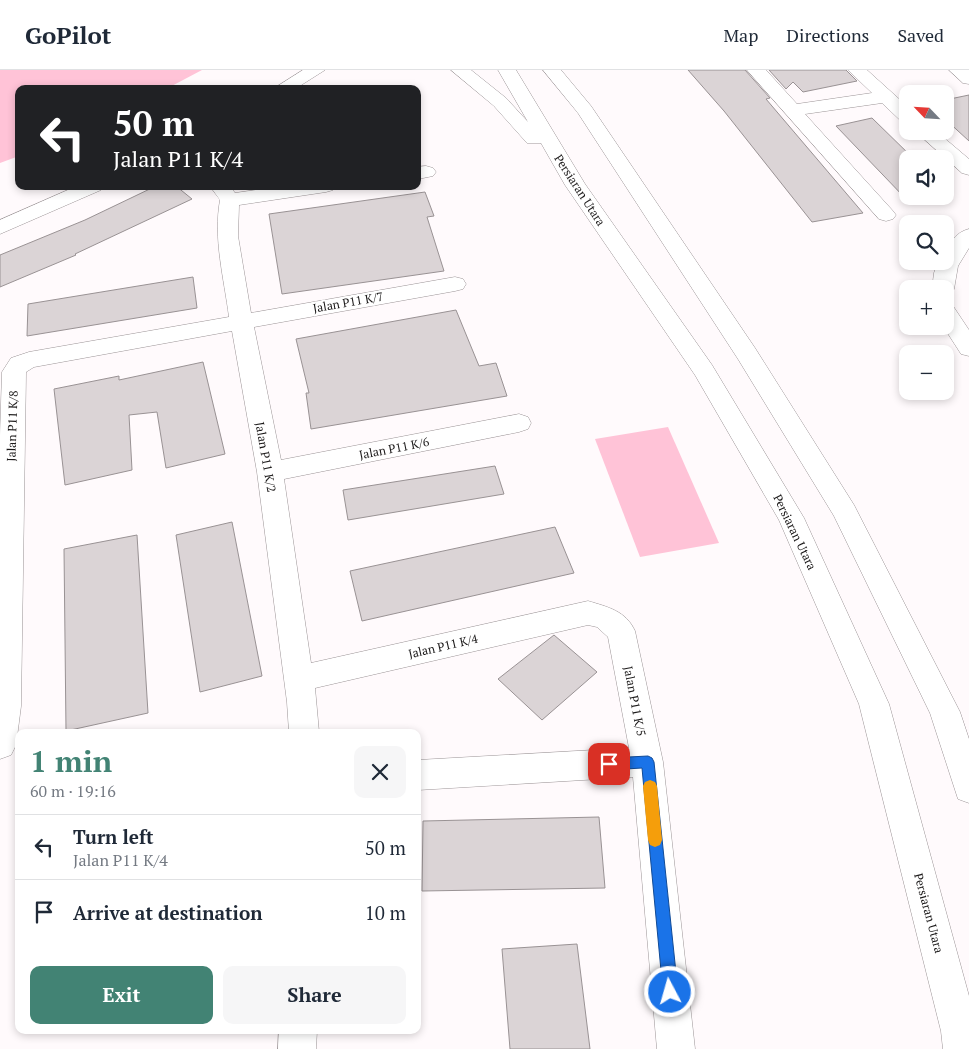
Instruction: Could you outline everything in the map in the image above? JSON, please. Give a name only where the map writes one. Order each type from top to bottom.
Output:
[{"type":"street","points":[[302,84],[316,70]]},
{"type":"street","points":[[460,70],[500,102],[575,184]]},
{"type":"street","name":"Persiaran Utara","points":[[507,70],[575,184],[704,371],[791,518],[874,704],[960,1031],[962,1049]]},
{"type":"street","points":[[552,70],[585,110],[747,354],[845,512],[945,712],[969,788]]},
{"type":"street","points":[[756,70],[794,110],[886,215]]},
{"type":"street","points":[[857,70],[899,109]]},
{"type":"street","points":[[958,70],[969,79]]},
{"type":"street","points":[[582,78],[585,92],[585,110]]},
{"type":"street","points":[[794,110],[885,97]]},
{"type":"street","points":[[935,140],[969,169]]},
{"type":"street","points":[[0,228],[85,190]]},
{"type":"street","points":[[225,193],[268,190]]},
{"type":"street","name":"Jalan P11 K/2","points":[[225,193],[228,236],[241,320],[270,472],[304,729]]},
{"type":"street","points":[[942,280],[952,253],[969,235]]},
{"type":"street","name":"Jalan P11 K/7","points":[[241,320],[455,284]]},
{"type":"street","name":"Jalan P11 K/8","points":[[0,745],[6,706],[5,528],[14,372],[19,364],[29,360],[241,320]]},
{"type":"street","points":[[954,325],[969,348]]},
{"type":"street","name":"Jalan P11 K/6","points":[[270,472],[519,423]]},
{"type":"street","name":"Jalan P11 K/4","points":[[298,679],[588,613]]},
{"type":"street","name":"Jalan P11 K/5","points":[[588,613],[606,618],[621,631],[648,762],[676,1049]]},
{"type":"street","points":[[421,775],[648,762]]},
{"type":"street","points":[[297,1049],[298,1034]]},
{"type":"shaded area","points":[[0,70],[202,70],[174,85],[15,85],[15,157],[0,163]]},
{"type":"shaded area","points":[[668,427],[719,543],[640,557],[595,439]]},
{"type":"building","points":[[688,70],[745,70],[770,98],[766,99],[863,213],[812,222],[724,111]]},
{"type":"building","points":[[769,70],[846,70],[857,81],[803,92],[793,82],[786,89]]},
{"type":"building","points":[[969,95],[969,141],[954,127],[954,98]]},
{"type":"building","points":[[872,118],[905,150],[899,150],[899,192],[836,126]]},
{"type":"building","points":[[148,190],[181,190],[192,199],[76,255],[0,287],[0,255],[85,220]]},
{"type":"building","points":[[425,192],[434,216],[427,217],[444,271],[282,294],[269,214]]},
{"type":"building","points":[[193,277],[197,308],[27,336],[28,304]]},
{"type":"building","points":[[456,310],[479,366],[496,363],[507,396],[311,429],[306,393],[309,393],[296,339]]},
{"type":"building","points":[[203,362],[225,454],[166,468],[157,412],[129,415],[132,470],[65,485],[54,389],[119,376],[119,380]]},
{"type":"building","points":[[495,466],[504,494],[348,520],[343,490]]},
{"type":"building","points":[[232,522],[262,676],[200,692],[176,535]]},
{"type":"building","points":[[555,527],[574,573],[362,621],[350,571]]},
{"type":"building","points":[[137,535],[148,713],[75,729],[66,729],[64,549]]},
{"type":"building","points":[[554,635],[597,672],[542,720],[498,679]]},
{"type":"building","points":[[599,817],[605,888],[422,891],[423,821]]},
{"type":"building","points":[[577,944],[590,1049],[510,1049],[502,949]]},
{"type":"slow traffic","points":[[650,786],[655,840]]},
{"type":"route","points":[[609,764],[648,762],[670,992]]}]
